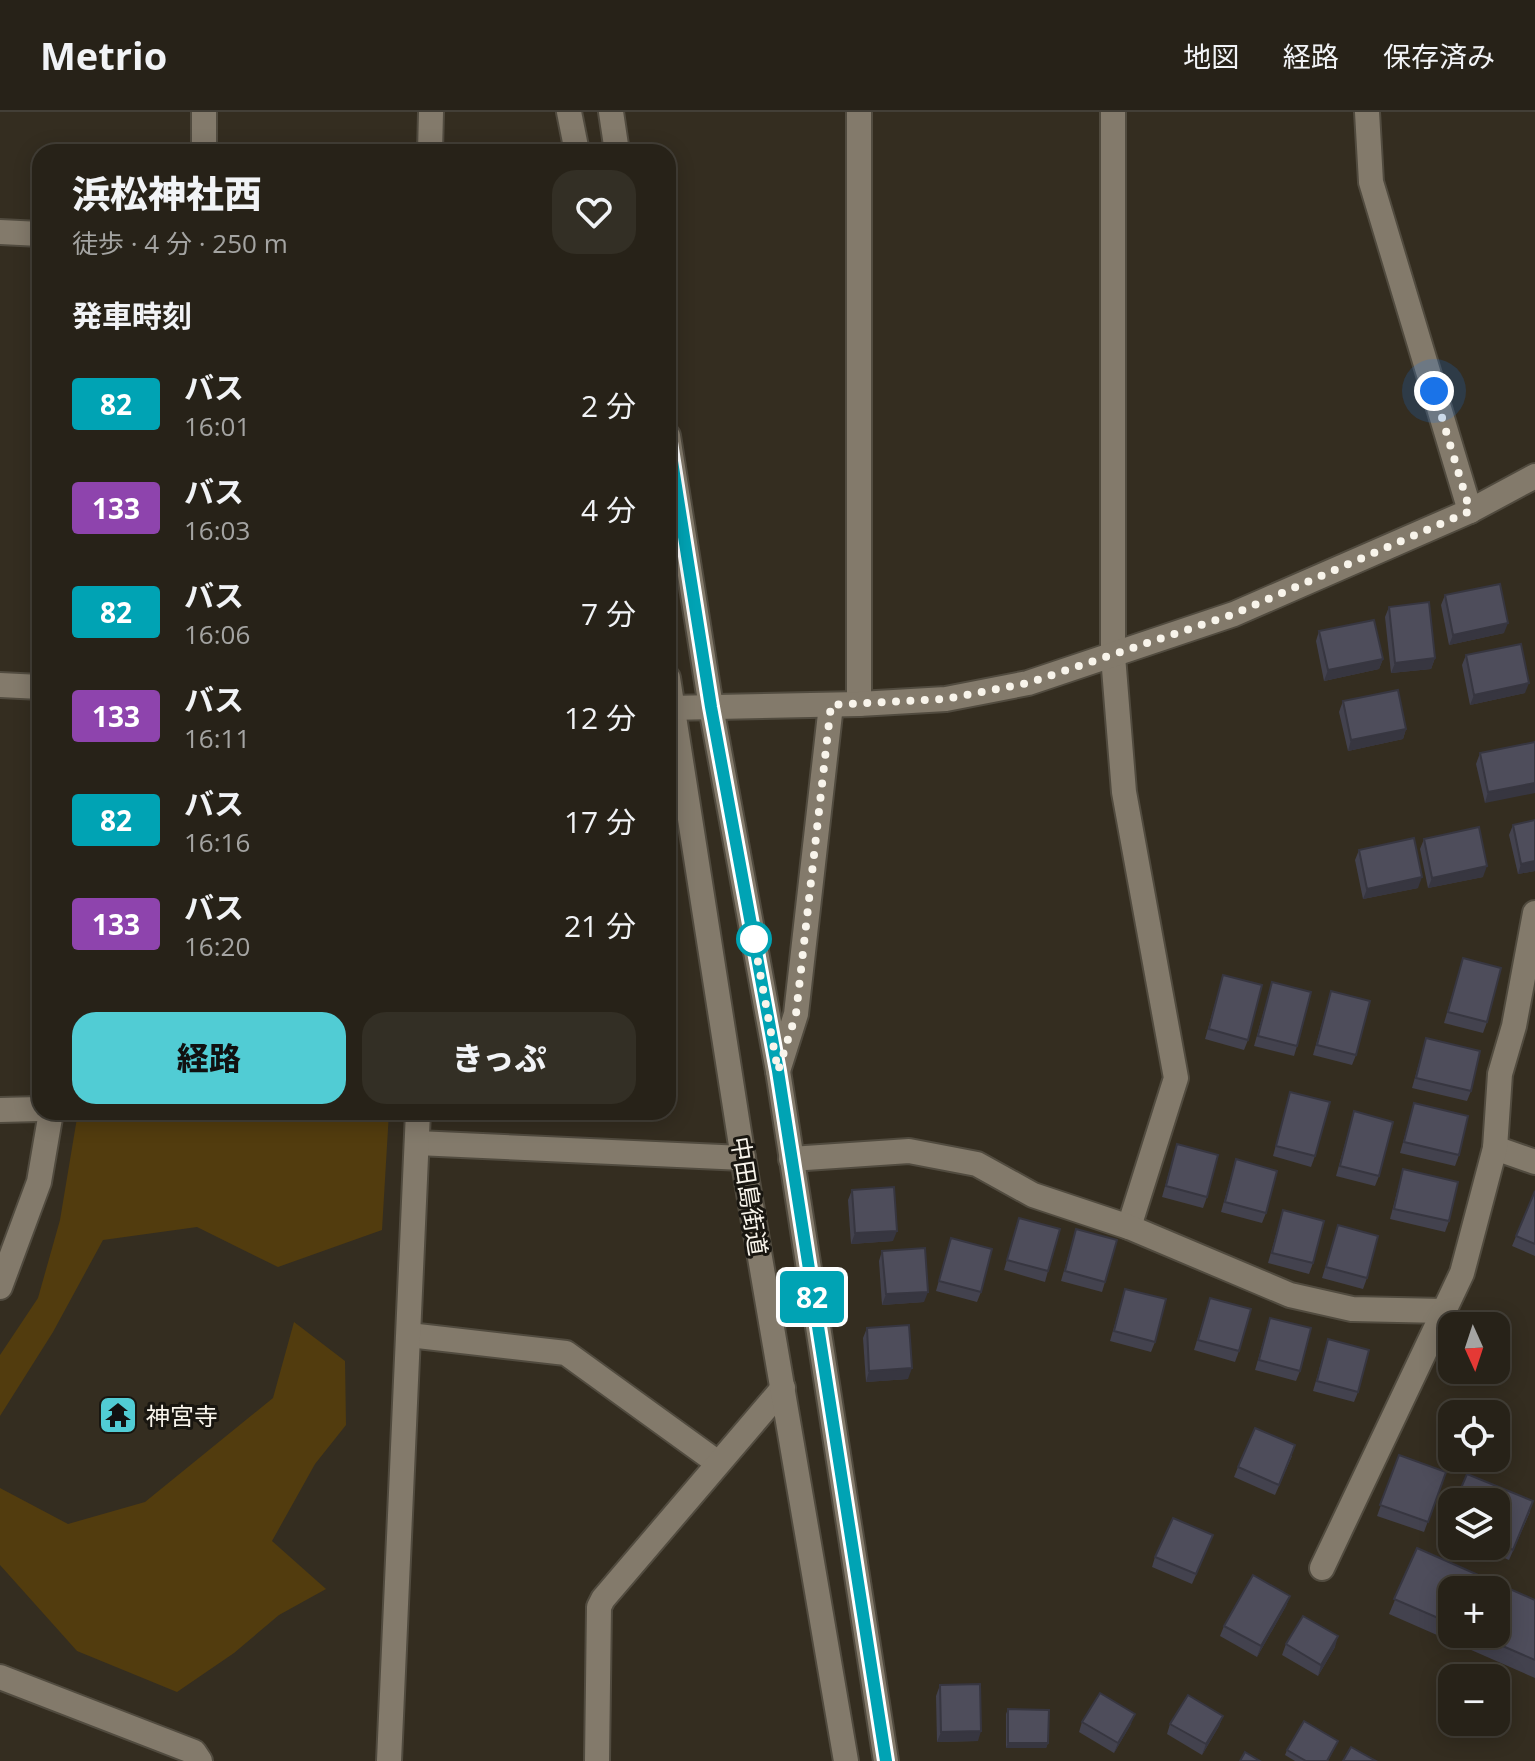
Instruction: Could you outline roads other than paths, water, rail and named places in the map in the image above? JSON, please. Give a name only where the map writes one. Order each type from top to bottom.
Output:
[{"type":"street","points":[[204,112],[204,144]]},
{"type":"street","points":[[430,144],[431,112]]},
{"type":"street","points":[[569,112],[575,144]]},
{"type":"street","points":[[611,112],[616,144]]},
{"type":"street","points":[[859,112],[859,704]]},
{"type":"street","points":[[1113,112],[1113,656],[1124,792],[1176,1078],[1129,1227]]},
{"type":"street","points":[[1367,112],[1371,182],[1470,511]]},
{"type":"street","points":[[0,232],[32,234]]},
{"type":"street","points":[[676,708],[946,699],[1028,683],[1234,614],[1470,511],[1535,476]]},
{"type":"street","name":"中田島街道","points":[[676,486],[711,707],[778,1071],[886,1761]]},
{"type":"street","points":[[0,685],[32,687]]},
{"type":"street","points":[[778,1071],[796,1014],[831,705]]},
{"type":"street","name":"中田島街道","points":[[676,745],[846,1761]]},
{"type":"street","points":[[1322,1568],[1462,1273],[1495,1148],[1500,1074],[1514,1026],[1535,913]]},
{"type":"street","points":[[0,1110],[32,1109]]},
{"type":"street","points":[[0,1287],[39,1182],[50,1120]]},
{"type":"street","points":[[388,1761],[418,1120]]},
{"type":"street","points":[[417,1143],[743,1158]]},
{"type":"street","points":[[1495,1148],[1535,1162]]},
{"type":"street","points":[[791,1159],[909,1151],[977,1164],[1033,1195],[1129,1227],[1290,1295],[1352,1309],[1444,1311]]},
{"type":"street","points":[[409,1335],[566,1353],[718,1463]]},
{"type":"street","points":[[597,1761],[599,1607],[783,1388]]},
{"type":"street","points":[[0,1677],[194,1752],[200,1761]]},
{"type":"place","name":"神宮寺","points":[[118,1415]]}]
